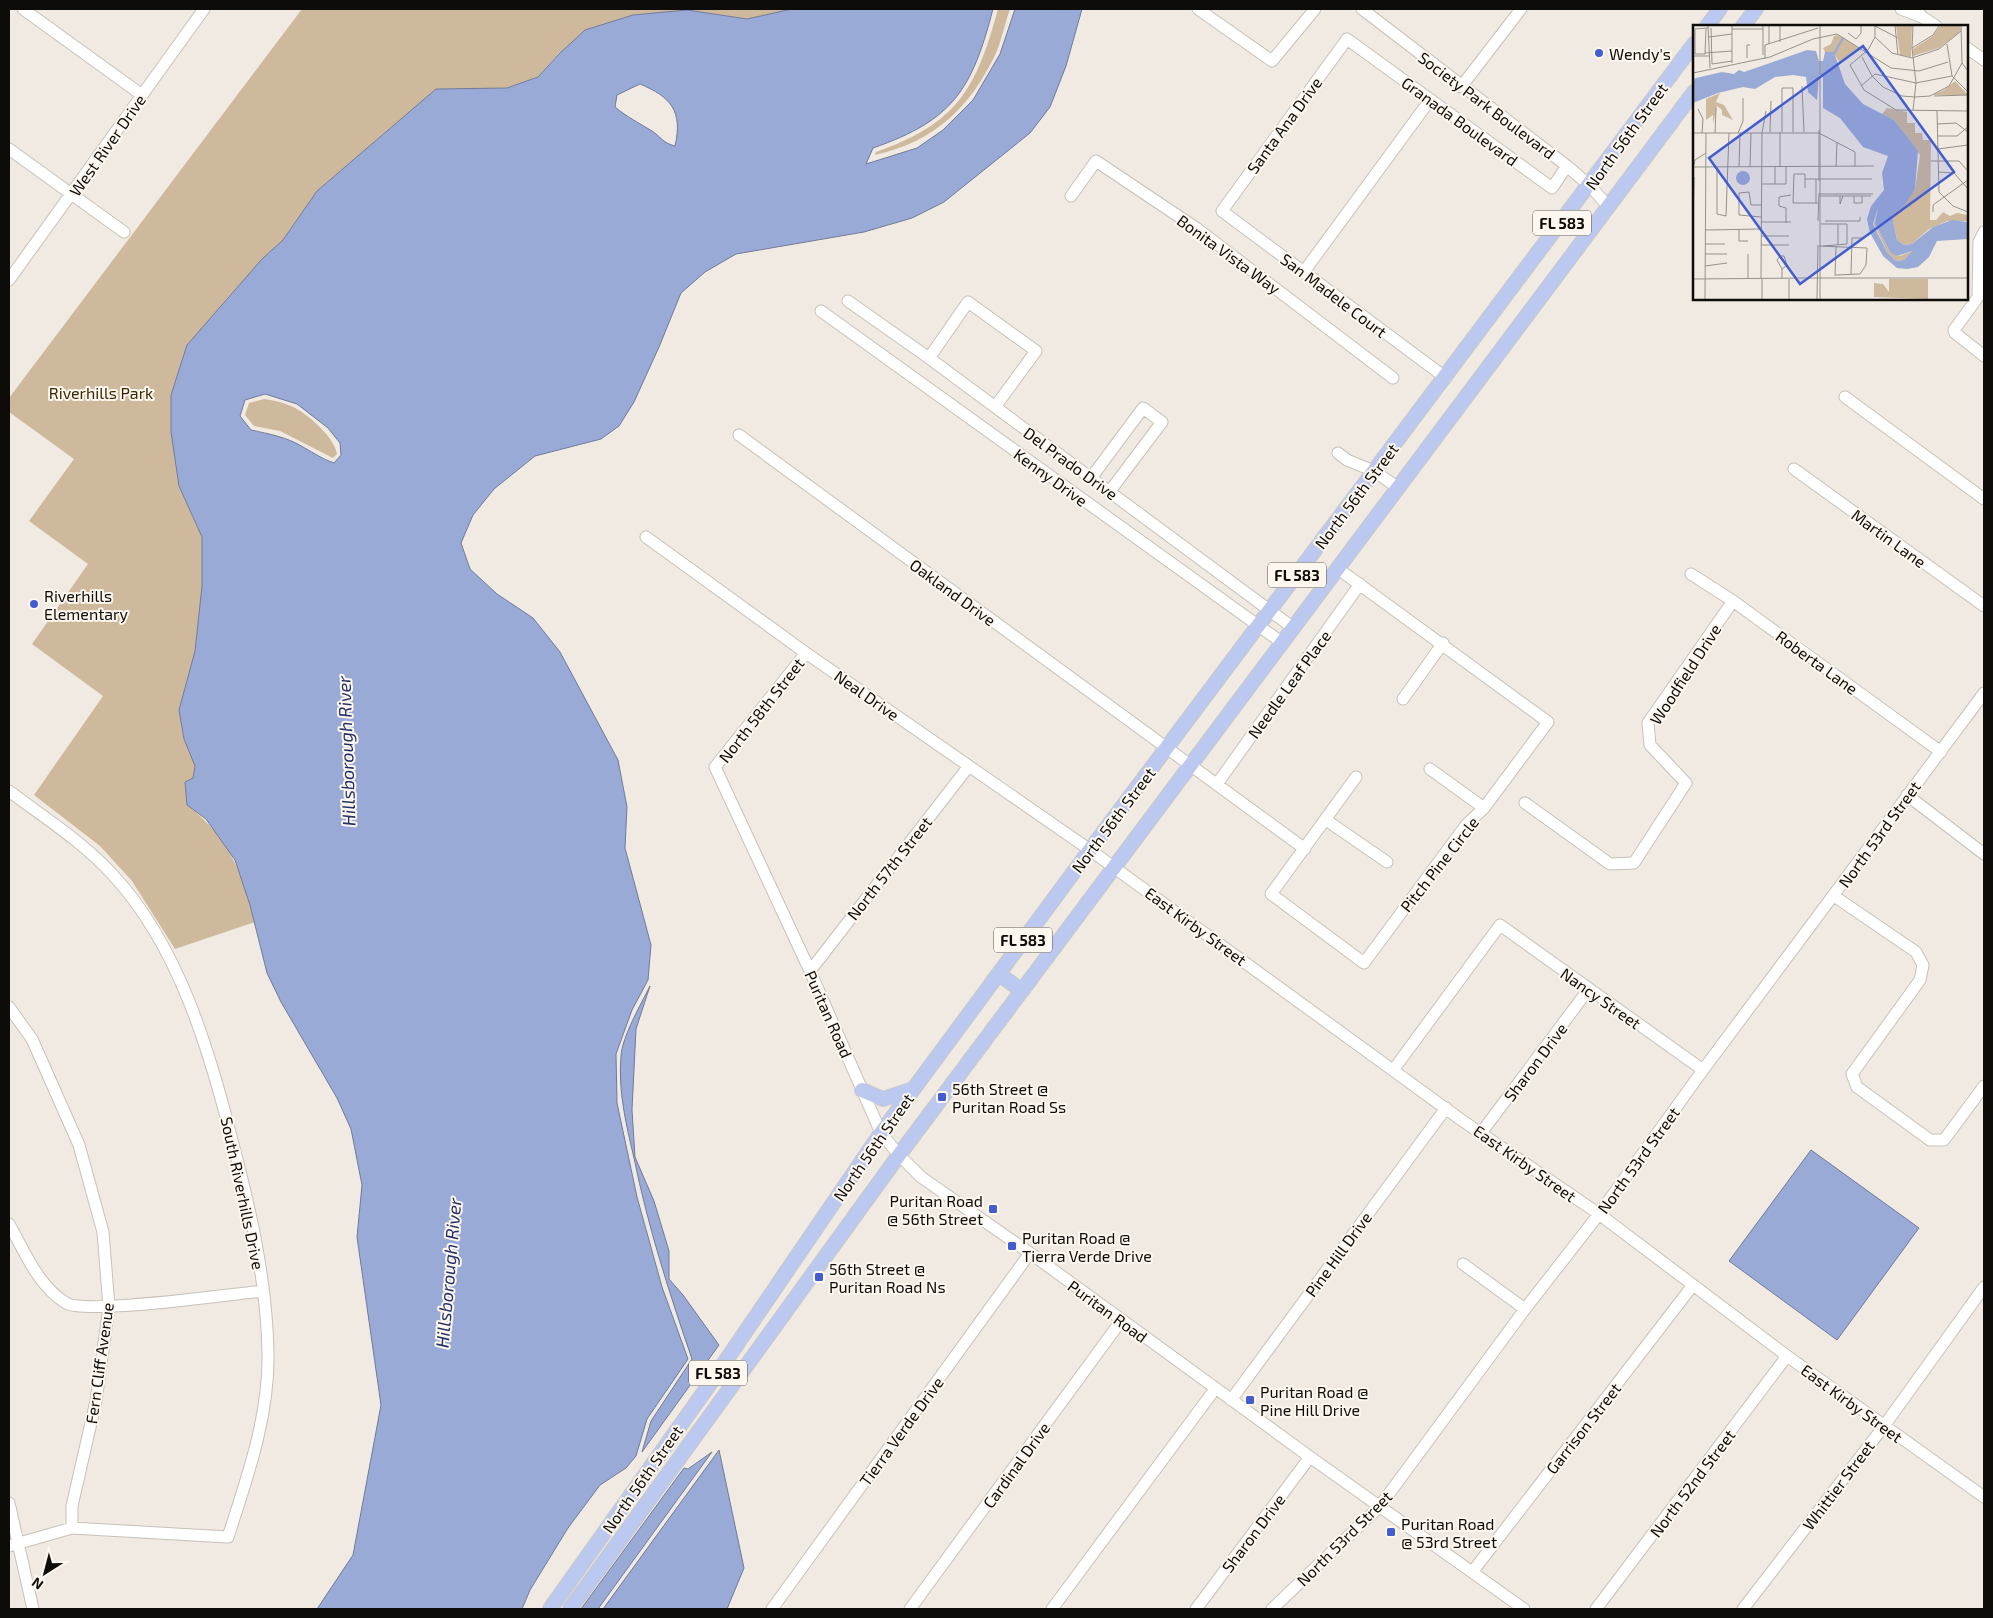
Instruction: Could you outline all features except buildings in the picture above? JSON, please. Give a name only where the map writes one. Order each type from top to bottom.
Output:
[{"type":"main road","points":[[1709,25],[1720,9]]},
{"type":"main road","points":[[1744,25],[1756,9]]},
{"type":"main road","name":"North 56th Street","points":[[550,1609],[740,1340],[881,1133],[1090,850],[1590,186],[1693,45]]},
{"type":"main road","name":"North 56th Street","points":[[570,1609],[899,1155],[1113,866],[1693,93]]},
{"type":"main road","points":[[999,974],[1022,991]]},
{"type":"main road","points":[[862,1090],[884,1099],[914,1089]]},
{"type":"main road","points":[[740,1340],[756,1352]]},
{"type":"street","points":[[23,9],[142,95]]},
{"type":"street","name":"West River Drive","points":[[9,280],[204,9]]},
{"type":"street","points":[[1198,9],[1272,61],[1315,9]]},
{"type":"street","name":"Society Park Boulevard","points":[[1362,9],[1461,87],[1567,166],[1590,186],[1608,206]]},
{"type":"street","points":[[1461,87],[1521,9]]},
{"type":"street","points":[[1901,9],[1919,13],[1935,25]]},
{"type":"street","name":"Granada Boulevard","points":[[1347,39],[1552,188],[1567,166]]},
{"type":"street","name":"Santa Ana Drive","points":[[1222,210],[1347,39]]},
{"type":"street","points":[[1968,49],[1984,60]]},
{"type":"street","points":[[1303,273],[1430,100]]},
{"type":"street","points":[[9,149],[124,232]]},
{"type":"street","name":"Bonita Vista Way","points":[[1071,196],[1096,161],[1196,228],[1393,378]]},
{"type":"street","name":"San Madele Court","points":[[1222,210],[1303,273],[1446,378]]},
{"type":"street","points":[[1984,232],[1979,242],[1978,297],[1955,327],[1954,333],[1984,356]]},
{"type":"street","name":"Del Prado Drive","points":[[848,301],[996,407],[1292,628]]},
{"type":"street","points":[[929,358],[968,302],[1036,351],[996,407]]},
{"type":"street","name":"Kenny Drive","points":[[822,311],[1281,642]]},
{"type":"street","points":[[1845,397],[1984,499]]},
{"type":"street","points":[[1091,478],[1143,408],[1162,422],[1110,492]]},
{"type":"street","name":"Oakland Drive","points":[[739,435],[1189,764]]},
{"type":"street","points":[[1338,453],[1347,460],[1374,471],[1397,487]]},
{"type":"street","name":"Martin Lane","points":[[1794,470],[1984,606]]},
{"type":"street","name":"Neal Drive","points":[[646,537],[806,653],[1090,850]]},
{"type":"street","name":"Pitch Pine Circle","points":[[1305,849],[1271,894],[1364,963],[1466,825],[1484,808],[1548,722],[1443,643],[1338,568]]},
{"type":"street","name":"Roberta Lane","points":[[1691,574],[1733,601],[1941,752]]},
{"type":"street","name":"Needle Leaf Place","points":[[1217,784],[1360,584]]},
{"type":"street","name":"Woodfield Drive","points":[[1526,803],[1610,864],[1634,863],[1686,784],[1650,745],[1648,723],[1733,601]]},
{"type":"street","points":[[1403,699],[1443,643]]},
{"type":"street","name":"North 58th Street","points":[[716,767],[806,653]]},
{"type":"street","name":"North 53rd Street","points":[[1272,1609],[1380,1506],[1525,1309],[1599,1214],[1703,1070],[1834,896],[1906,795],[1982,699]]},
{"type":"street","points":[[1189,764],[1305,849],[1356,777]]},
{"type":"street","name":"North 57th Street","points":[[810,970],[969,766]]},
{"type":"street","name":"Puritan Road","points":[[716,767],[810,970],[881,1133],[899,1155],[921,1177],[1030,1253],[1230,1400],[1524,1609]]},
{"type":"street","points":[[1430,769],[1484,808]]},
{"type":"street","name":"South Riverhills Drive","points":[[9,791],[81,845],[114,876],[147,919],[177,972],[217,1079],[257,1244],[268,1355],[264,1412],[248,1475],[228,1537],[72,1528],[14,1544]]},
{"type":"street","points":[[1906,795],[1984,854]]},
{"type":"street","points":[[1326,820],[1387,862]]},
{"type":"street","name":"East Kirby Street","points":[[1090,850],[1446,1108],[1599,1214],[1884,1426],[1982,1491]]},
{"type":"street","points":[[1834,896],[1916,952],[1923,965],[1920,980],[1852,1074],[1857,1087],[1930,1140],[1944,1140],[1984,1086]]},
{"type":"street","name":"Nancy Street","points":[[1394,1069],[1500,925],[1588,990],[1703,1070]]},
{"type":"street","name":"Sharon Drive","points":[[1481,1133],[1588,990]]},
{"type":"street","name":"Fern Cliff Avenue","points":[[9,1007],[32,1039],[79,1145],[104,1232],[109,1307],[96,1401],[72,1506],[72,1528]]},
{"type":"street","name":"Pine Hill Drive","points":[[1230,1400],[1446,1108]]},
{"type":"street","points":[[9,1224],[44,1285],[68,1304],[109,1307],[263,1291]]},
{"type":"street","name":"Tierra Verde Drive","points":[[772,1609],[1030,1253]]},
{"type":"street","points":[[1463,1264],[1525,1309]]},
{"type":"street","name":"Garrison Street","points":[[1472,1571],[1693,1285]]},
{"type":"street","name":"Whittier Street","points":[[1743,1609],[1884,1426],[1984,1287]]},
{"type":"street","name":"Cardinal Drive","points":[[910,1609],[1121,1321]]},
{"type":"street","name":"North 52nd Street","points":[[1596,1609],[1788,1356]]},
{"type":"street","points":[[1052,1609],[1216,1389]]},
{"type":"street","name":"Sharon Drive","points":[[1196,1609],[1310,1457]]},
{"type":"street","points":[[9,1503],[14,1544],[33,1609]]},
{"type":"green space","name":"Riverhills Park","points":[[302,9],[792,9],[747,19],[687,10],[559,53],[538,77],[507,88],[436,89],[317,191],[283,240],[262,259],[187,345],[171,395],[171,432],[179,486],[202,537],[202,586],[195,651],[179,710],[184,739],[195,766],[193,778],[185,782],[187,805],[214,830],[224,843],[239,871],[255,922],[175,949],[132,881],[100,846],[34,795],[103,696],[32,644],[88,564],[29,521],[74,459],[9,412],[9,398]]},
{"type":"green space","points":[[998,9],[1010,9],[998,48],[975,90],[962,106],[933,131],[896,149],[875,155],[876,152],[927,129],[945,115],[959,100],[971,82],[981,61]]},
{"type":"green space","points":[[264,399],[288,405],[307,416],[327,434],[337,454],[333,458],[280,431],[254,426],[245,415],[249,403]]},
{"type":"water","name":"Hillsborough River","points":[[792,9],[993,9],[977,61],[956,98],[941,113],[923,126],[873,148],[866,164],[917,148],[943,130],[973,100],[1000,54],[1015,9],[1082,9],[1066,66],[1050,107],[1030,133],[944,202],[912,218],[864,232],[736,254],[705,272],[681,293],[634,402],[619,426],[601,439],[535,456],[494,489],[473,515],[461,543],[470,569],[497,594],[533,618],[560,652],[618,760],[627,807],[625,848],[651,945],[648,980],[632,1010],[616,1054],[617,1103],[637,1197],[662,1287],[688,1359],[647,1419],[636,1456],[626,1468],[600,1485],[568,1528],[530,1590],[522,1609],[317,1609],[353,1555],[381,1405],[357,1237],[362,1185],[351,1129],[337,1098],[281,1002],[267,973],[250,905],[235,860],[206,819],[187,805],[185,782],[193,778],[195,766],[184,739],[179,710],[195,651],[202,586],[202,537],[179,486],[171,432],[171,395],[187,345],[262,259],[283,240],[317,191],[436,89],[507,88],[538,77],[585,30],[633,15],[687,10],[747,19]],"holes":[[[640,84],[660,94],[667,100],[676,114],[677,134],[675,146],[665,142],[652,131],[615,107],[617,95]],[[265,394],[297,404],[328,428],[340,443],[341,455],[334,463],[291,441],[251,430],[240,416],[245,400]]]},
{"type":"water","points":[[650,986],[636,1029],[632,1110],[635,1157],[654,1201],[669,1251],[669,1279],[719,1345],[642,1452],[651,1421],[692,1359],[652,1234],[623,1107],[620,1069],[622,1048],[632,1021]]},
{"type":"water","points":[[1811,1150],[1919,1228],[1837,1340],[1729,1261]]},
{"type":"water","points":[[719,1450],[744,1568],[727,1609],[603,1609]]},
{"type":"water","points":[[712,1452],[598,1609],[581,1609],[684,1468],[688,1469]]},
{"type":"place","name":"Wendy's","points":[[1599,53]]},
{"type":"place","name":"Riverhills Elementary","points":[[34,604]]},
{"type":"place","name":"56th Street @ Puritan Road Ss","points":[[942,1097]]},
{"type":"place","name":"Puritan Road @ 56th Street","points":[[993,1209]]},
{"type":"place","name":"Puritan Road @ Tierra Verde Drive","points":[[1012,1246]]},
{"type":"place","name":"56th Street @ Puritan Road Ns","points":[[819,1277]]},
{"type":"place","name":"Puritan Road @ Pine Hill Drive","points":[[1250,1400]]},
{"type":"place","name":"Puritan Road @ 53rd Street","points":[[1391,1532]]}]
